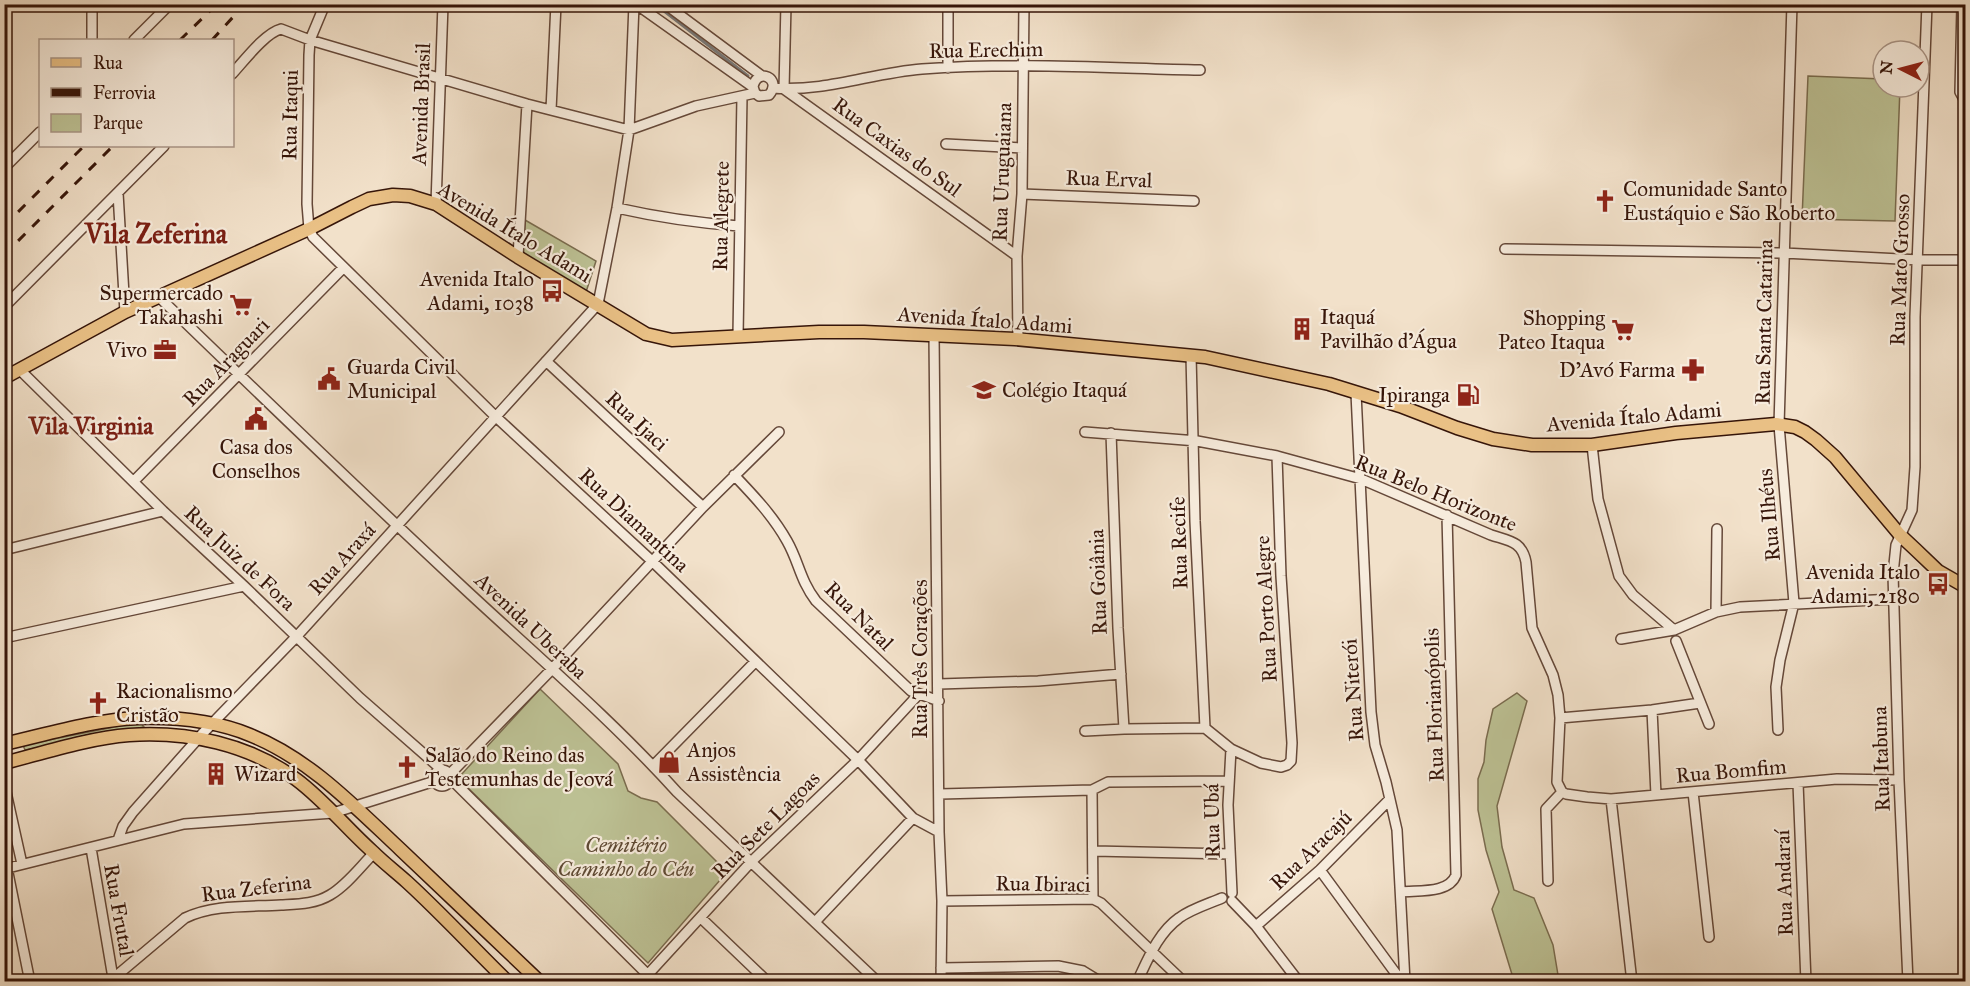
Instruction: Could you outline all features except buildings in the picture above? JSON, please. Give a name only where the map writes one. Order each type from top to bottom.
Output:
[{"type":"main road","name":"Avenida Ítalo Adami","points":[[4,378],[125,312],[351,207],[381,196],[410,196],[436,204],[655,338],[672,340],[819,332],[934,335],[1191,355],[1281,372],[1400,406],[1456,428],[1493,439],[1532,445],[1592,445],[1676,433],[1779,425],[1795,427],[1816,440],[1845,468],[1900,535],[1938,571],[1965,587]]},
{"type":"main road","points":[[4,744],[104,721],[158,719],[212,725],[241,732],[274,746],[314,771],[354,806],[540,981]]},
{"type":"main road","points":[[4,764],[117,737],[151,735],[199,738],[264,759],[297,780],[333,813],[406,881],[504,981]]},
{"type":"street","points":[[92,4],[92,39]]},
{"type":"street","points":[[135,39],[170,4]]},
{"type":"street","name":"Rua Itaqui","points":[[309,228],[307,204],[310,40],[325,4]]},
{"type":"street","name":"Avenida Brasil","points":[[436,204],[443,4]]},
{"type":"street","points":[[551,110],[556,4]]},
{"type":"street","points":[[635,4],[754,90]]},
{"type":"street","points":[[598,304],[629,130],[635,4]]},
{"type":"street","points":[[665,4],[762,76],[772,80],[773,88]]},
{"type":"street","points":[[784,88],[786,4]]},
{"type":"street","points":[[948,4],[948,68]]},
{"type":"street","name":"Rua Uruguaiana","points":[[1018,340],[1017,256],[1022,194],[1024,4]]},
{"type":"street","name":"Rua Santa Catarina","points":[[1779,425],[1792,4]]},
{"type":"street","name":"Rua Mato Grosso","points":[[1900,535],[1911,510],[1915,467],[1915,317],[1928,4]]},
{"type":"street","points":[[1962,4],[1963,50],[1960,92],[1965,103]]},
{"type":"street","points":[[234,72],[268,36],[277,30],[284,30],[310,40],[527,104],[629,130],[696,106],[742,96],[754,90],[757,78],[762,76]]},
{"type":"street","name":"Rua Erechim","points":[[754,90],[759,96],[764,97],[769,95],[773,88],[824,87],[903,71],[948,68],[1022,66],[1200,70]]},
{"type":"street","name":"Rua Caxias do Sul","points":[[784,88],[1017,256]]},
{"type":"street","name":"Rua Alegrete","points":[[738,336],[742,96]]},
{"type":"street","points":[[518,256],[527,104]]},
{"type":"street","points":[[6,164],[39,133]]},
{"type":"street","points":[[946,144],[1022,148]]},
{"type":"street","points":[[8,303],[163,147]]},
{"type":"street","points":[[118,194],[125,312]]},
{"type":"street","name":"Rua Erval","points":[[1022,194],[1194,201]]},
{"type":"street","points":[[616,208],[693,223],[739,226]]},
{"type":"street","name":"Rua Diamantina","points":[[309,228],[313,237],[343,268],[495,416],[653,562],[858,760],[913,818],[939,832]]},
{"type":"street","points":[[1505,249],[1784,253],[1965,260]]},
{"type":"street","name":"Rua Araguari","points":[[134,481],[343,268]]},
{"type":"street","name":"Avenida Uberaba","points":[[159,297],[397,526],[552,669],[677,792],[879,981]]},
{"type":"street","name":"Rua Araxá","points":[[118,840],[123,826],[133,812],[199,738],[297,636],[598,304]]},
{"type":"street","name":"Rua Três Corações","points":[[934,335],[939,832],[942,901],[941,981]]},
{"type":"street","name":"Rua Recife","points":[[1191,355],[1205,728]]},
{"type":"street","name":"Rua Ijaci","points":[[546,361],[703,507]]},
{"type":"street","name":"Rua Juiz de Fora","points":[[19,369],[163,511],[360,698],[441,770]]},
{"type":"street","name":"Rua Niterói","points":[[1356,393],[1371,712],[1375,745],[1397,830],[1404,981]]},
{"type":"street","name":"Rua Ilhéus","points":[[1778,730],[1776,687],[1794,603],[1779,425]]},
{"type":"street","points":[[655,981],[644,978],[450,777],[446,770],[436,772],[435,781],[438,785],[448,784],[450,777],[703,507],[779,432]]},
{"type":"street","name":"Rua Belo Horizonte","points":[[1085,432],[1193,441],[1276,456],[1361,479],[1521,547],[1524,552],[1532,628],[1553,675],[1558,695],[1560,718],[1557,782],[1564,793]]},
{"type":"street","name":"Rua Goiânia","points":[[1111,434],[1124,729]]},
{"type":"street","points":[[1592,445],[1598,499],[1619,576],[1633,595],[1674,630]]},
{"type":"street","name":"Rua Porto Alegre","points":[[1231,749],[1261,763],[1274,766],[1287,765],[1291,761],[1276,456]]},
{"type":"street","name":"Rua Natal","points":[[734,475],[758,500],[789,543],[803,583],[816,600],[911,691],[939,701]]},
{"type":"street","points":[[4,550],[163,511]]},
{"type":"street","name":"Rua Florianópolis","points":[[1401,892],[1444,888],[1454,881],[1457,869],[1447,514]]},
{"type":"street","points":[[1716,612],[1717,529]]},
{"type":"street","name":"Rua Itabuna","points":[[1900,535],[1894,559],[1893,599],[1908,981]]},
{"type":"street","points":[[4,638],[244,586]]},
{"type":"street","points":[[1622,639],[1674,630],[1716,612],[1740,607],[1893,599]]},
{"type":"street","points":[[1676,641],[1709,724]]},
{"type":"street","points":[[653,766],[755,662]]},
{"type":"street","points":[[939,684],[1038,681],[1120,674]]},
{"type":"street","name":"Rua Sete Lagoas","points":[[644,978],[752,861],[858,760],[918,695]]},
{"type":"street","points":[[1560,718],[1652,710],[1700,702]]},
{"type":"street","points":[[1652,710],[1656,795]]},
{"type":"street","points":[[1085,731],[1205,728],[1231,749]]},
{"type":"street","name":"Rua Ubá","points":[[1229,898],[1228,781],[1231,749]]},
{"type":"street","name":"Rua Bomfim","points":[[1564,793],[1611,799],[1837,780],[1899,780]]},
{"type":"street","points":[[30,981],[6,868],[184,824],[333,813],[435,781]]},
{"type":"street","points":[[940,794],[1092,790],[1108,782],[1228,781]]},
{"type":"street","points":[[4,783],[22,864]]},
{"type":"street","name":"Rua Andaraí","points":[[1798,783],[1806,981]]},
{"type":"street","points":[[1092,790],[1093,899]]},
{"type":"street","points":[[1693,792],[1709,937]]},
{"type":"street","points":[[1548,881],[1546,810],[1564,793]]},
{"type":"street","name":"Rua Aracajú","points":[[1256,926],[1320,870],[1390,799]]},
{"type":"street","points":[[1611,799],[1632,981]]},
{"type":"street","points":[[815,922],[913,818]]},
{"type":"street","name":"Rua Frutal","points":[[91,848],[111,980]]},
{"type":"street","points":[[1094,850],[1230,854]]},
{"type":"street","name":"Rua Zeferina","points":[[111,980],[185,918],[197,912],[215,908],[301,904],[317,901],[332,894],[374,853]]},
{"type":"street","points":[[1320,870],[1404,981]]},
{"type":"street","points":[[1137,981],[1151,951],[1168,927],[1179,917],[1229,898],[1256,926],[1299,981]]},
{"type":"street","name":"Rua Ibiraci","points":[[942,901],[1093,899],[1101,903],[1184,981]]},
{"type":"street","points":[[701,918],[768,981]]},
{"type":"street","points":[[941,968],[1058,966],[1083,971],[1101,981]]},
{"type":"street","points":[[1960,981],[1965,976]]},
{"type":"green space","points":[[1808,76],[1871,79],[1871,99],[1900,99],[1895,221],[1802,219]]},
{"type":"green space","points":[[525,220],[596,261],[586,292],[523,254]]},
{"type":"green space","name":"Cemitério Caminho do Céu","points":[[540,689],[618,764],[628,791],[641,798],[657,802],[727,872],[648,963],[467,787],[460,776]]},
{"type":"green space","points":[[1517,693],[1527,701],[1497,806],[1502,847],[1514,890],[1534,898],[1553,945],[1559,981],[1514,981],[1492,909],[1499,892],[1486,850],[1478,810],[1478,779],[1484,762],[1493,709]]},
{"type":"green space","points":[[140,722],[144,727],[25,750],[23,745]]},
{"type":"waterway","points":[[655,4],[748,76]]},
{"type":"railway","points":[[181,39],[217,4]]},
{"type":"railway","points":[[213,39],[245,4]]},
{"type":"railway","points":[[4,226],[83,147]]},
{"type":"railway","points":[[4,255],[112,147]]},
{"type":"place","name":"Comunidade Santo Eustáquio e São Roberto","points":[[1605,201]]},
{"type":"place","name":"Avenida Italo Adami, 1038","points":[[552,291]]},
{"type":"place","name":"Supermercado Takahashi","points":[[241,305]]},
{"type":"place","name":"Itaquá Pavilhão d'Água","points":[[1302,329]]},
{"type":"place","name":"Shopping Pateo Itaqua","points":[[1623,330]]},
{"type":"place","name":"Vivo","points":[[165,350]]},
{"type":"place","name":"D'Avó Farma","points":[[1693,370]]},
{"type":"place","name":"Guarda Civil Municipal","points":[[329,379]]},
{"type":"place","name":"Colégio Itaquá","points":[[984,390]]},
{"type":"place","name":"Ipiranga","points":[[1468,395]]},
{"type":"place","name":"Casa dos Conselhos","points":[[256,419]]},
{"type":"place","name":"Avenida Italo Adami, 2180","points":[[1938,584]]},
{"type":"place","name":"Racionalismo Cristão","points":[[98,703]]},
{"type":"place","name":"Anjos Assistência","points":[[669,762]]},
{"type":"place","name":"Salão do Reino das Testemunhas de Jeová","points":[[407,767]]},
{"type":"place","name":"Wizard","points":[[216,774]]},
{"type":"district","name":"Vila Zeferina","points":[[156,233]]},
{"type":"district","name":"Vila Virginia","points":[[91,426]]}]
